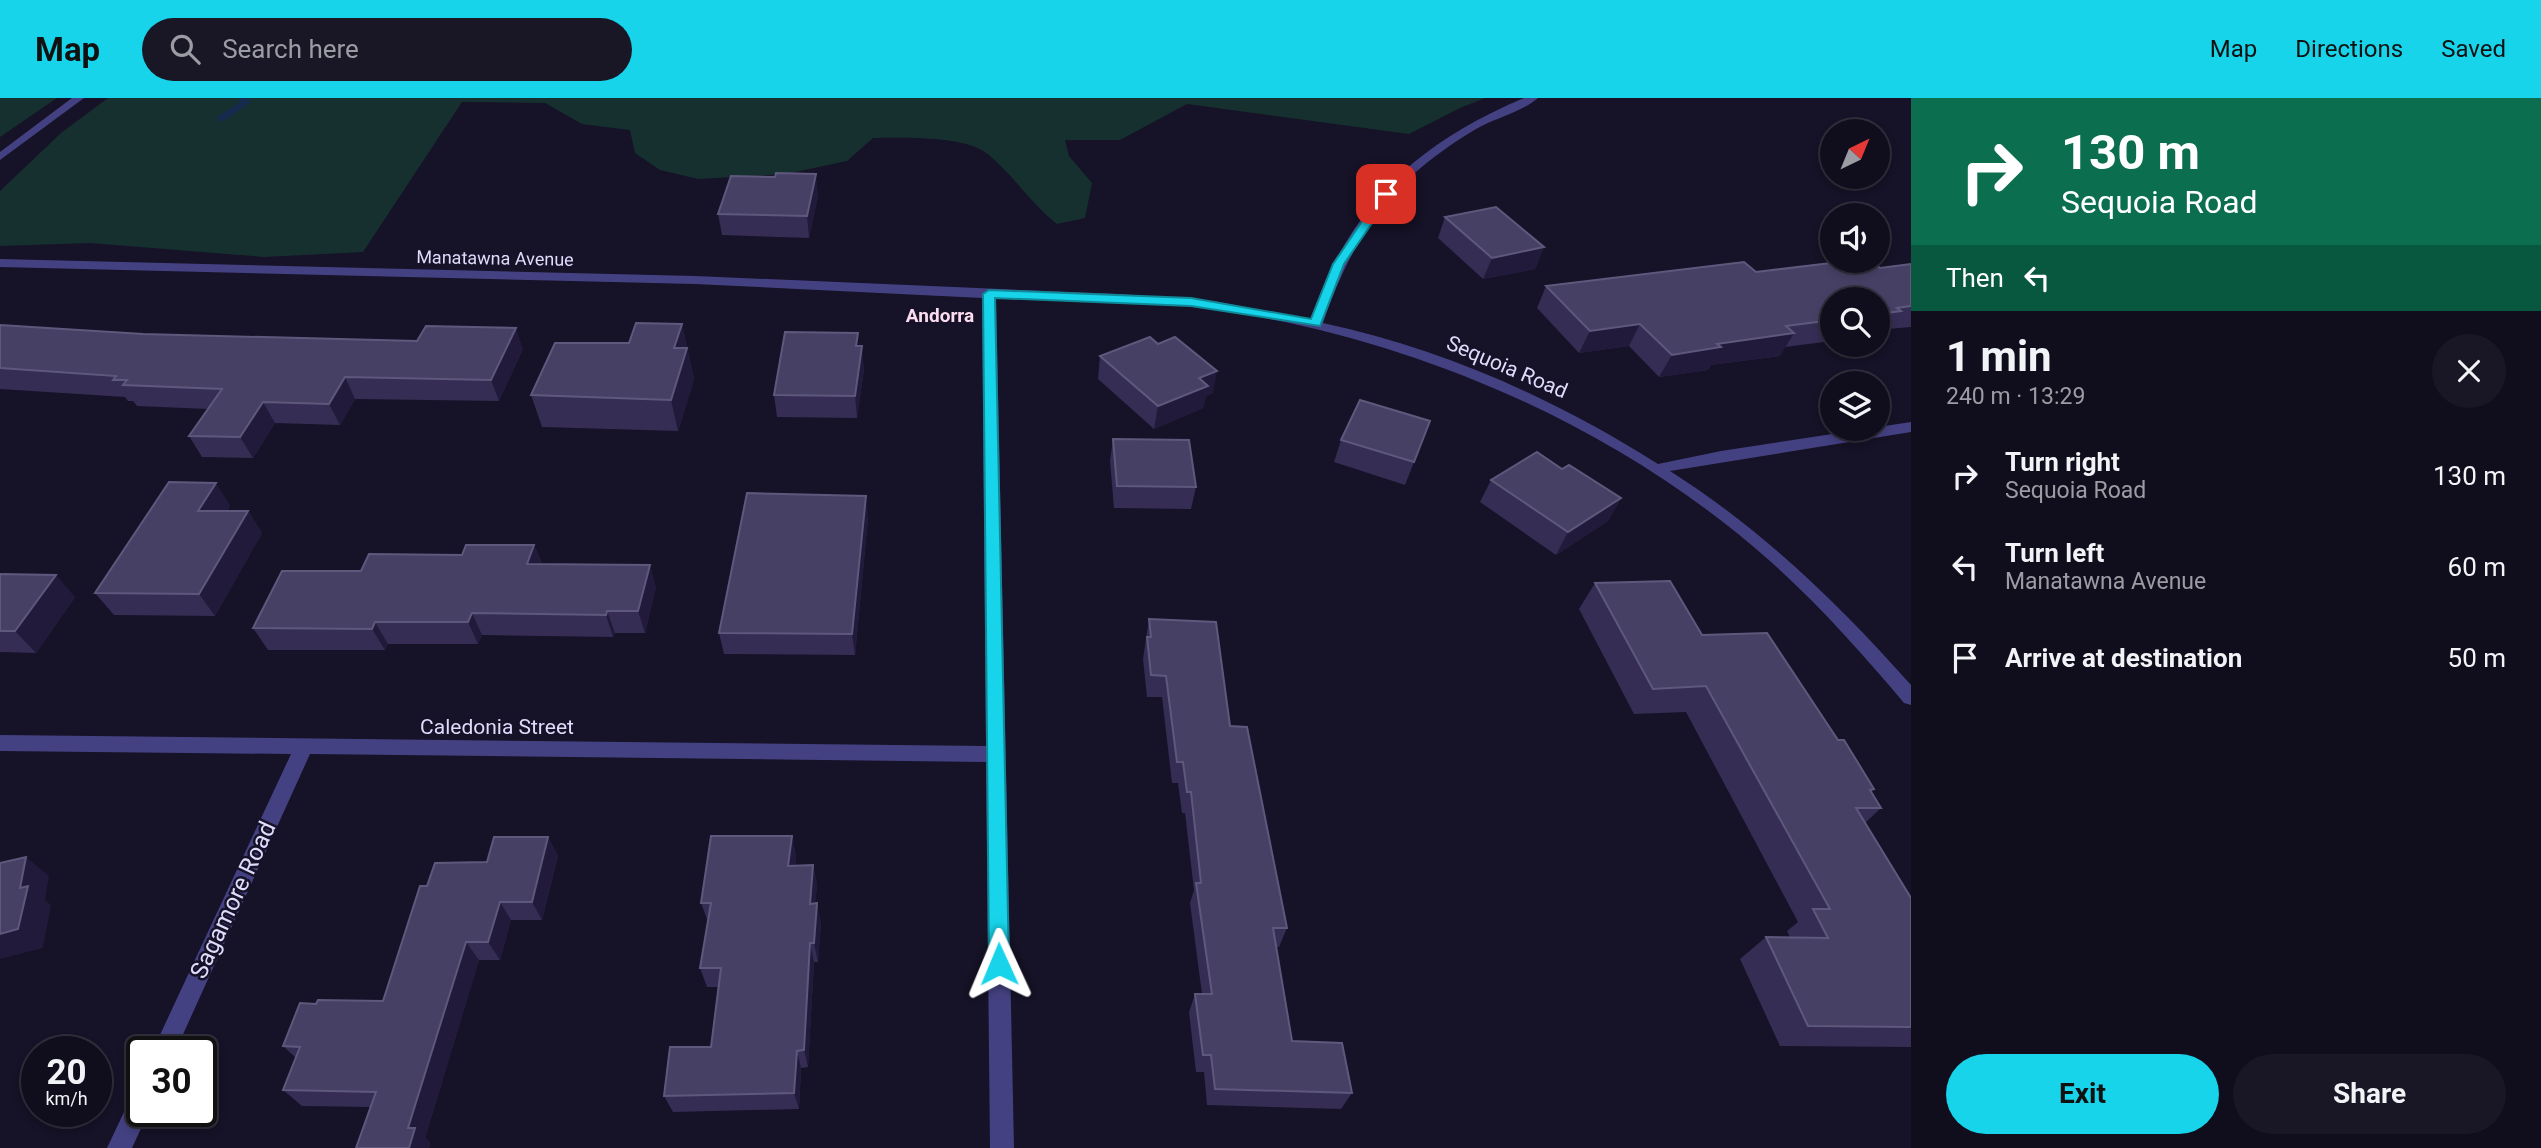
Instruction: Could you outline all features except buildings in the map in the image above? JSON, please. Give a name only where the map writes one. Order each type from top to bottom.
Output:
[{"type":"street","points":[[0,156],[79,98]]},
{"type":"street","points":[[1316,323],[1338,264],[1386,194],[1428,154],[1484,120],[1533,98]]},
{"type":"street","name":"Manatawna Avenue","points":[[0,263],[754,281],[989,294]]},
{"type":"street","points":[[989,294],[1002,1148]]},
{"type":"street","name":"Sequoia Road","points":[[989,294],[1191,302],[1316,323],[1407,349],[1500,384],[1583,424],[1657,469],[1751,537],[1852,627],[1911,698]]},
{"type":"street","points":[[1657,469],[1721,456],[1911,427]]},
{"type":"street","name":"Caledonia Street","points":[[0,743],[994,754]]},
{"type":"street","name":"Sagamore Road","points":[[170,1036],[303,748]]},
{"type":"street","points":[[119,1148],[129,1127]]},
{"type":"green space","points":[[0,98],[57,98],[0,137]]},
{"type":"green space","points":[[108,98],[1485,98],[1409,134],[1187,104],[1120,140],[1065,140],[1069,156],[1092,183],[1085,218],[1057,224],[989,155],[965,144],[933,139],[873,138],[847,161],[786,174],[698,179],[660,170],[635,153],[630,130],[582,124],[545,103],[462,102],[363,252],[264,257],[90,243],[0,246],[0,191],[61,133]]},
{"type":"waterway","points":[[220,119],[245,103],[244,98]]},
{"type":"district","name":"Andorra","points":[[940,315]]},
{"type":"route","points":[[999,964],[989,294],[1191,302],[1316,323],[1338,264],[1386,194]]}]
